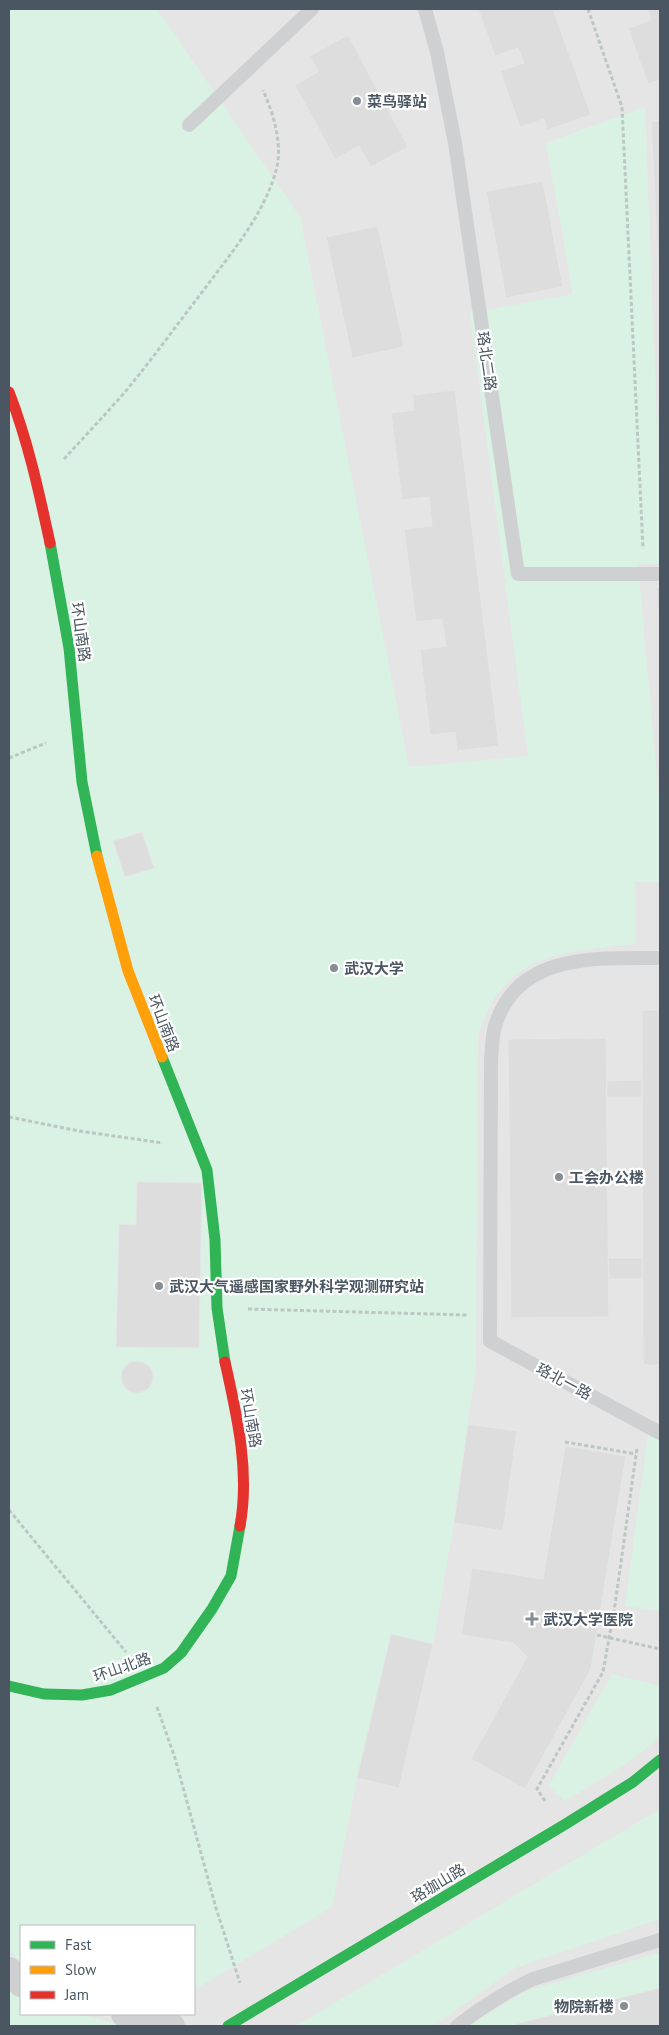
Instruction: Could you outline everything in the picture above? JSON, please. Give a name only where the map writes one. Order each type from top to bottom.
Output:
[{"type":"street","name":"环山南路","points":[[9,392],[19,418],[38,488],[56,569],[68,648],[82,782],[100,870],[128,971],[207,1170],[211,1200],[217,1308],[224,1362],[244,1465],[242,1516],[231,1576],[212,1609],[181,1653]]},
{"type":"street","name":"环山北路","points":[[9,1686],[44,1694],[82,1695],[111,1690],[164,1668],[181,1653]]},
{"type":"street","name":"珞珈山路","points":[[228,2026],[564,1826],[632,1782],[660,1760]]},
{"type":"street","points":[[9,1970],[20,1983]]},
{"type":"street","points":[[128,2015],[172,2026]]},
{"type":"lane","points":[[189,124],[312,9]]},
{"type":"lane","name":"珞北二路","points":[[425,9],[437,52],[455,143],[518,574],[660,574]]},
{"type":"lane","points":[[490,1316],[491,1060],[494,1030],[502,1010],[513,993],[526,980],[551,967],[579,961],[610,958],[660,958]]},
{"type":"lane","name":"珞北一路","points":[[490,1316],[490,1341],[660,1433]]},
{"type":"lane","points":[[457,2026],[490,2002],[533,1979],[660,1940]]},
{"type":"path","points":[[588,9],[622,107],[644,574]]},
{"type":"path","points":[[38,488],[125,392],[180,321],[264,203],[276,173],[278,155],[277,134],[266,96]]},
{"type":"path","points":[[9,758],[77,731]]},
{"type":"path","points":[[9,1117],[79,1131],[198,1148]]},
{"type":"path","points":[[217,1308],[490,1316]]},
{"type":"path","points":[[564,1826],[537,1789],[603,1672],[610,1638],[640,1423]]},
{"type":"path","points":[[565,1442],[636,1454]]},
{"type":"path","points":[[9,1510],[146,1677],[175,1758],[216,1908],[249,2014]]},
{"type":"path","points":[[597,1635],[660,1649]]},
{"type":"shaded area","name":"武汉大学","points":[[9,9],[660,9],[660,2026],[9,2026]]},
{"type":"green space","name":"武汉大学","points":[[9,9],[157,9],[300,217],[409,767],[528,756],[470,313],[573,294],[546,143],[645,107],[660,503],[660,563],[638,564],[660,811],[660,882],[635,881],[635,944],[583,950],[560,955],[538,962],[519,973],[502,988],[489,1009],[478,1036],[476,1366],[454,1523],[433,1644],[391,1635],[357,1778],[332,1907],[195,1989],[195,1925],[20,1925],[20,1962],[9,1950]]},
{"type":"green space","points":[[648,1434],[660,1440],[660,1611],[625,1606]]},
{"type":"green space","points":[[612,1674],[660,1686],[660,1736],[626,1763],[565,1801],[548,1786]]},
{"type":"green space","points":[[660,1809],[660,1919],[515,1968],[434,2026],[296,2026]]},
{"type":"green space","points":[[660,1953],[660,1988],[517,2024],[517,2026],[468,2026],[535,1988]]},
{"type":"green space","points":[[9,1991],[20,1994],[20,2015],[86,2015],[124,2026],[9,2026]]},
{"type":"building","points":[[478,9],[553,9],[591,115],[547,130],[544,119],[520,127],[500,71],[524,63],[518,48],[495,56]]},
{"type":"building","points":[[648,9],[660,9],[660,80],[648,84],[628,28],[651,20]]},
{"type":"building","points":[[348,35],[408,147],[371,167],[359,146],[335,159],[295,85],[318,72],[310,56]]},
{"type":"building","points":[[660,121],[660,297],[651,122]]},
{"type":"building","points":[[543,181],[563,287],[506,298],[486,191]]},
{"type":"building","points":[[378,226],[404,347],[352,358],[326,237]]},
{"type":"building","points":[[455,390],[499,746],[457,751],[455,732],[430,735],[420,650],[446,646],[442,619],[416,622],[404,529],[432,526],[429,497],[402,500],[391,413],[414,410],[412,395]]},
{"type":"building","points":[[656,588],[660,588],[660,640]]},
{"type":"building","points":[[142,832],[154,868],[125,877],[113,841]]},
{"type":"building","points":[[642,1010],[660,1010],[660,1365],[643,1365]]},
{"type":"building","name":"工会办公楼","points":[[606,1038],[609,1317],[511,1318],[508,1039]]},
{"type":"building","points":[[642,1080],[642,1097],[607,1097],[607,1081]]},
{"type":"building","name":"武汉大气遥感国家野外科学观测研究站","points":[[137,1182],[202,1183],[199,1348],[116,1347],[119,1224],[136,1225]]},
{"type":"building","points":[[608,1258],[642,1258],[642,1279],[609,1279]]},
{"type":"building","points":[[137,1361],[143,1362],[148,1366],[152,1371],[152,1383],[148,1388],[143,1392],[137,1393],[131,1392],[126,1388],[122,1383],[121,1377],[122,1371],[126,1366],[131,1362]]},
{"type":"building","points":[[468,1424],[517,1431],[503,1531],[454,1523]]},
{"type":"building","name":"武汉大学医院","points":[[565,1446],[626,1456],[591,1669],[525,1789],[471,1759],[527,1657],[513,1643],[461,1635],[472,1568],[543,1579]]},
{"type":"building","points":[[391,1634],[433,1644],[399,1788],[357,1778]]},
{"type":"building","name":"物院新楼","points":[[660,1988],[660,2026],[517,2026],[516,2024]]},
{"type":"traffic: fast","points":[[50,543],[69,648],[82,782],[97,856]]},
{"type":"traffic: fast","points":[[162,1057],[207,1170],[215,1240],[217,1308],[225,1362]]},
{"type":"traffic: fast","points":[[9,1686],[44,1694],[82,1695],[111,1690],[164,1668],[181,1653],[212,1609],[231,1576],[240,1526]]},
{"type":"traffic: fast","points":[[228,2026],[564,1825],[633,1782],[660,1760]]},
{"type":"traffic: slow","points":[[97,856],[128,971],[162,1057]]},
{"type":"traffic: jam","points":[[9,392],[27,448],[50,543]]},
{"type":"traffic: jam","points":[[225,1362],[238,1423],[243,1464],[244,1485],[240,1526]]},
{"type":"place","name":"菜鸟驿站","points":[[357,101]]},
{"type":"place","name":"武汉大学","points":[[334,968]]},
{"type":"place","name":"工会办公楼","points":[[559,1177]]},
{"type":"place","name":"武汉大气遥感国家野外科学观测研究站","points":[[159,1286]]},
{"type":"place","name":"武汉大学医院","points":[[532,1619]]},
{"type":"place","name":"物院新楼","points":[[624,2006]]}]
